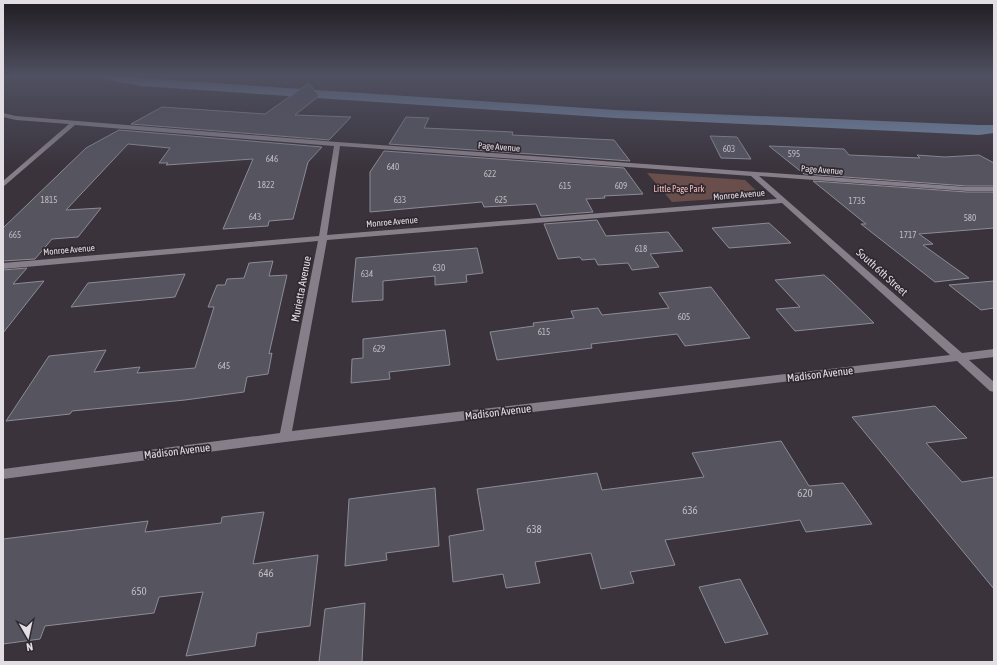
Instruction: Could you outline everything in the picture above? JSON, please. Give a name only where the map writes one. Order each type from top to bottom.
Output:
[{"type":"street","name":"Page Avenue","points":[[3,115],[16,118],[337,144],[967,189],[994,189]]},
{"type":"street","points":[[3,185],[75,122]]},
{"type":"street","name":"Murietta Avenue","points":[[285,437],[323,238],[337,144]]},
{"type":"street","name":"South 6th Street","points":[[753,174],[994,388]]},
{"type":"street","name":"Monroe Avenue","points":[[3,266],[323,238],[783,201]]},
{"type":"street","name":"Madison Avenue","points":[[3,474],[285,437],[994,353]]},
{"type":"green space","name":"Little Page Park","points":[[647,173],[745,180],[762,196],[672,202]]},
{"type":"building","points":[[162,107],[265,114],[275,107],[305,107],[295,115],[351,117],[329,140],[131,124]]},
{"type":"building","points":[[406,117],[429,118],[424,128],[513,132],[512,135],[614,140],[630,161],[389,144]]},
{"type":"building","points":[[119,130],[322,147],[308,162],[293,219],[269,221],[268,226],[223,229],[253,159],[166,165],[168,163],[159,163],[170,148],[128,144],[66,210],[101,208],[78,237],[52,239],[35,259],[3,261],[3,228],[86,148]]},
{"type":"building","points":[[710,136],[737,137],[751,159],[721,158]]},
{"type":"building","points":[[769,146],[844,149],[849,155],[920,158],[917,155],[945,157],[979,155],[994,163],[994,186],[967,186],[804,174]]},
{"type":"building","points":[[384,151],[624,168],[643,194],[604,196],[605,198],[586,199],[593,212],[541,216],[536,204],[484,207],[482,202],[370,212],[370,172]]},
{"type":"building","points":[[813,181],[967,192],[994,192],[994,228],[919,234],[933,244],[923,245],[969,278],[935,282],[861,224],[866,224]]},
{"type":"building","points":[[597,220],[606,236],[668,232],[683,251],[650,254],[659,267],[632,270],[628,263],[598,265],[595,259],[582,260],[580,257],[558,259],[544,224]]},
{"type":"building","points":[[769,223],[791,243],[729,248],[712,228]]},
{"type":"building","points":[[477,248],[483,273],[466,275],[467,282],[435,285],[435,276],[383,281],[383,300],[352,302],[356,258]]},
{"type":"building","points":[[273,261],[269,276],[287,275],[269,354],[272,353],[268,374],[247,377],[244,392],[185,400],[72,411],[70,414],[6,421],[49,356],[106,350],[94,372],[140,367],[137,373],[195,368],[214,307],[208,307],[217,285],[225,285],[227,279],[244,278],[249,263]]},
{"type":"building","points":[[27,268],[13,284],[44,281],[3,333],[3,270]]},
{"type":"building","points":[[185,274],[175,297],[71,307],[88,283]]},
{"type":"building","points":[[824,275],[874,323],[795,331],[776,309],[800,307],[775,280]]},
{"type":"building","points":[[994,281],[994,308],[981,310],[949,285]]},
{"type":"building","points":[[711,287],[750,338],[685,346],[677,334],[591,344],[592,348],[497,360],[490,332],[534,326],[533,323],[574,318],[571,311],[598,308],[602,315],[669,308],[659,293]]},
{"type":"building","points":[[445,330],[450,365],[389,372],[390,379],[351,383],[352,359],[363,358],[363,339]]},
{"type":"building","points":[[935,406],[967,438],[926,443],[962,482],[994,477],[994,589],[852,417]]},
{"type":"building","points":[[781,441],[809,486],[843,483],[872,524],[806,532],[800,520],[665,540],[675,565],[630,572],[634,583],[601,589],[591,553],[535,562],[540,583],[506,588],[503,574],[453,582],[449,536],[484,530],[477,489],[597,473],[602,490],[704,477],[692,453]]},
{"type":"building","points":[[435,488],[439,546],[386,553],[387,560],[345,566],[349,499]]},
{"type":"building","points":[[264,512],[253,564],[318,555],[310,626],[257,633],[255,646],[186,656],[203,592],[159,597],[154,613],[45,626],[40,639],[3,644],[3,539],[148,521],[145,532],[221,523],[222,517]]},
{"type":"building","points":[[740,579],[768,634],[725,643],[699,587]]},
{"type":"building","points":[[365,603],[362,662],[319,662],[325,609]]},
{"type":"waterway","points":[[512,107],[615,114],[979,130],[994,129]]}]
